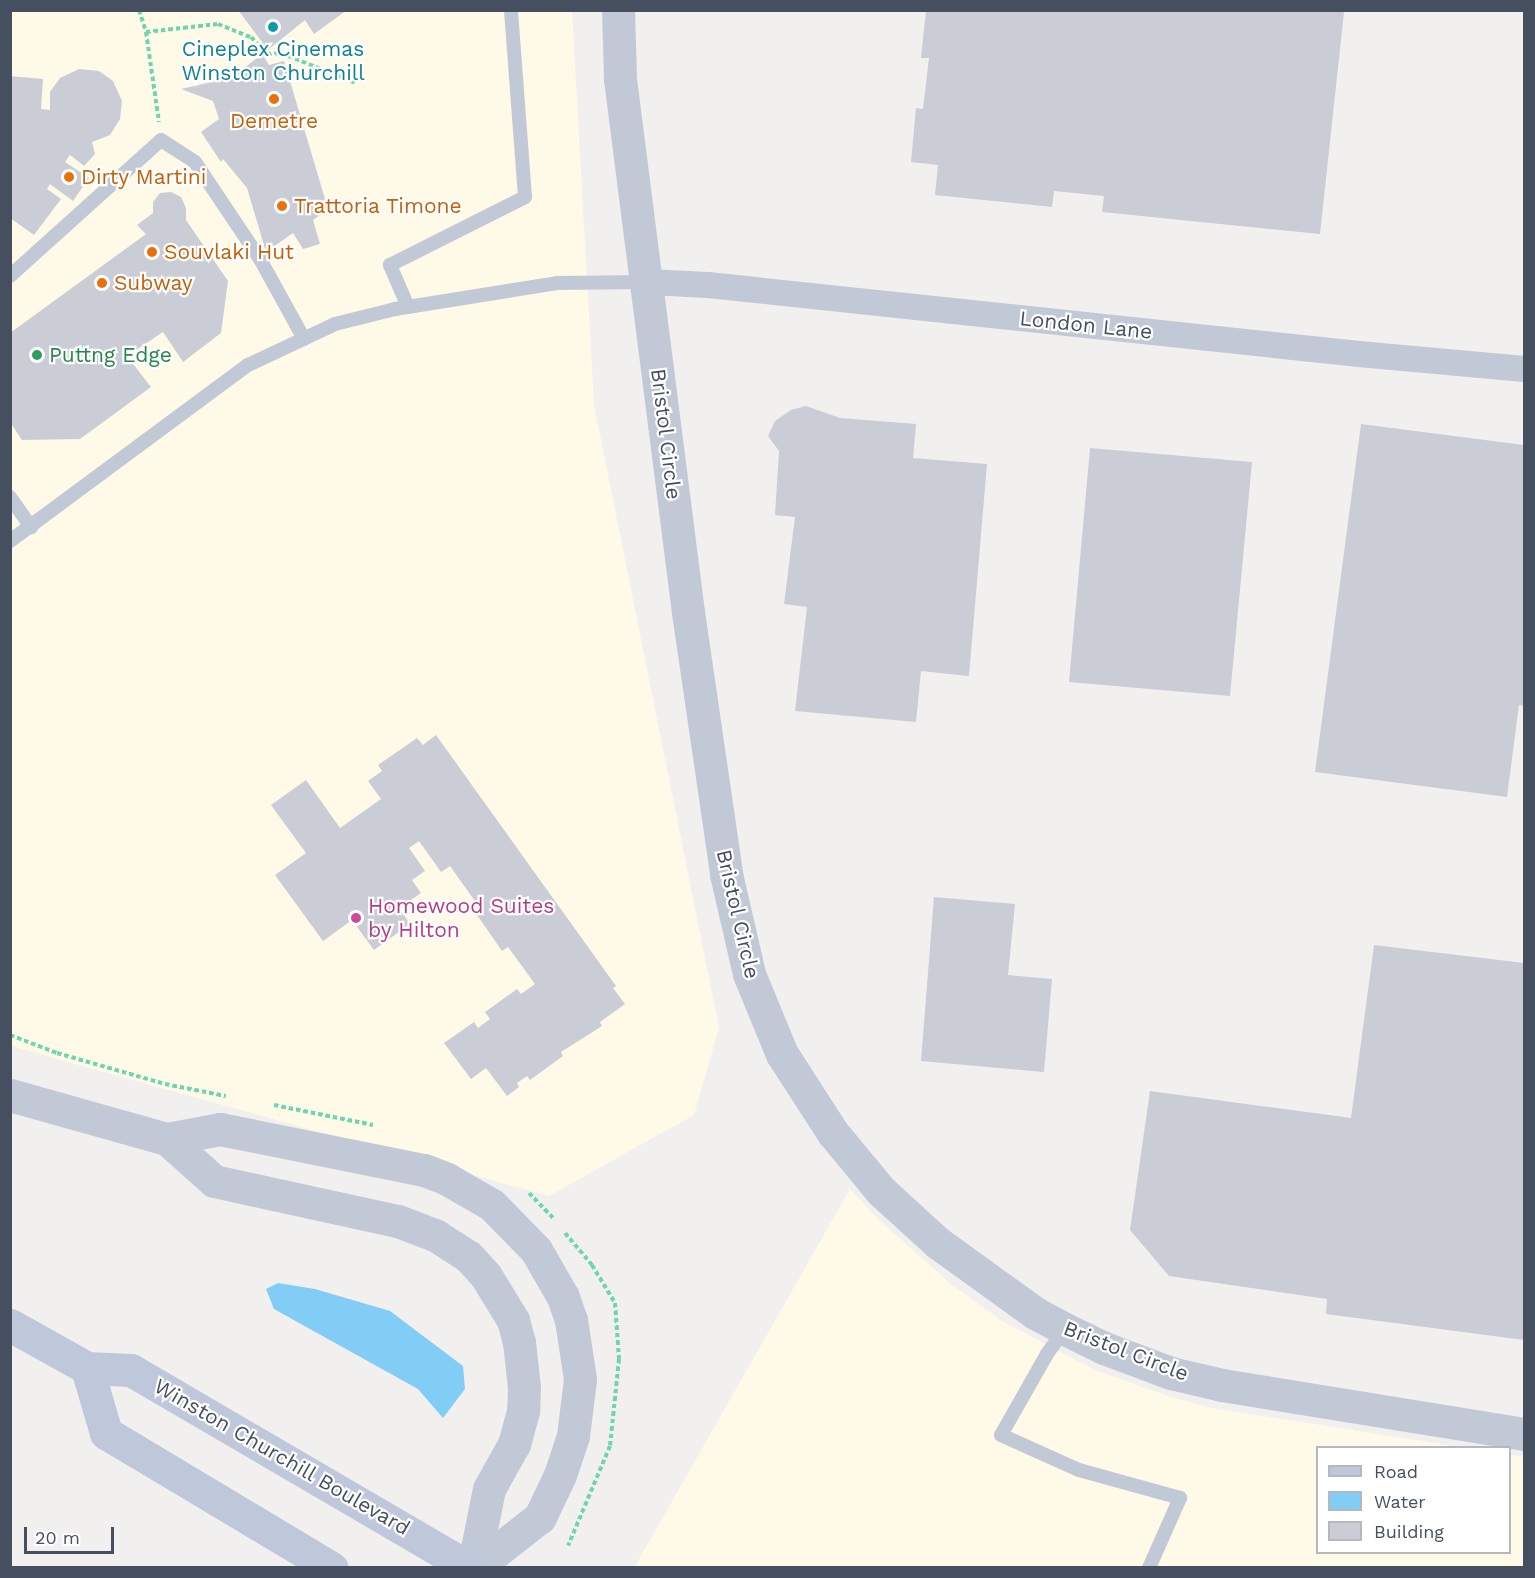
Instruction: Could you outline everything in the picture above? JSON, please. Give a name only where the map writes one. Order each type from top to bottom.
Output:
[{"type":"main road","name":"Winston Churchill Boulevard","points":[[10,1325],[87,1368],[131,1370],[472,1568]]},
{"type":"main road","points":[[87,1368],[106,1433],[332,1568]]},
{"type":"street","name":"Bristol Circle","points":[[618,10],[620,79],[688,612],[726,874],[749,974],[782,1054],[833,1133],[881,1191],[938,1243],[1035,1313],[1065,1329],[1104,1348],[1171,1372],[1222,1385],[1524,1434]]},
{"type":"street","name":"London Lane","points":[[647,282],[708,285],[1359,354],[1524,369]]},
{"type":"street","points":[[10,1095],[167,1139],[214,1181],[359,1210],[418,1227],[455,1246],[486,1276],[513,1320],[521,1353],[525,1387],[523,1411],[514,1444],[489,1489],[472,1568]]},
{"type":"street","points":[[167,1139],[220,1129],[424,1170],[447,1179],[492,1205],[536,1250],[560,1291],[571,1320],[580,1379],[573,1436],[560,1475],[540,1517],[472,1568]]},
{"type":"lane","points":[[408,307],[390,265],[525,196],[511,10]]},
{"type":"lane","points":[[10,276],[161,140],[195,162],[260,259],[304,339]]},
{"type":"lane","points":[[10,541],[249,365],[335,324],[408,307],[557,283],[647,282]]},
{"type":"lane","points":[[10,497],[31,527]]},
{"type":"lane","points":[[1065,1329],[1047,1354],[1001,1435],[1079,1470],[1180,1498],[1149,1568]]},
{"type":"path","points":[[139,10],[146,32],[161,140]]},
{"type":"path","points":[[146,32],[218,24],[251,37],[267,54],[281,53],[356,84]]},
{"type":"shaded area","points":[[10,11],[572,11],[594,405],[719,1028],[694,1115],[549,1196],[11,1046]]},
{"type":"shaded area","points":[[850,1189],[879,1220],[951,1284],[1002,1321],[1093,1369],[1168,1396],[1212,1408],[1454,1446],[1316,1446],[1316,1554],[1511,1554],[1511,1455],[1524,1457],[1524,1567],[634,1568]]},
{"type":"water","points":[[278,1283],[315,1289],[390,1311],[463,1366],[465,1389],[443,1418],[418,1389],[274,1309],[266,1289]]},
{"type":"building","name":"Cineplex Cinemas Winston Churchill","points":[[238,10],[347,10],[314,34],[305,20],[268,50]]},
{"type":"building","points":[[926,10],[1344,12],[1320,234],[1102,212],[1104,196],[1054,191],[1052,207],[935,195],[938,165],[911,162],[916,108],[923,109],[929,58],[921,58]]},
{"type":"building","points":[[262,54],[269,65],[284,61],[328,209],[313,220],[320,244],[303,249],[293,233],[266,252],[247,188],[223,159],[221,162],[201,132],[219,119],[213,101],[181,89],[233,77]]},
{"type":"building","points":[[79,69],[99,71],[113,81],[122,101],[120,119],[110,135],[92,142],[95,154],[84,166],[70,155],[65,162],[89,178],[73,201],[50,184],[47,189],[61,199],[34,235],[10,218],[10,76],[43,79],[41,109],[50,110],[50,92],[60,78]]},
{"type":"building","points":[[171,192],[181,197],[186,208],[186,220],[228,281],[221,333],[183,362],[163,332],[127,356],[151,387],[80,439],[22,440],[10,422],[10,333],[146,234],[137,225],[153,213],[153,202],[160,193]]},
{"type":"building","points":[[806,406],[840,418],[916,424],[913,458],[987,464],[969,676],[921,671],[916,722],[795,711],[807,607],[784,604],[795,517],[775,515],[779,451],[768,436],[775,421],[791,410]]},
{"type":"building","points":[[1361,424],[1524,445],[1524,706],[1519,705],[1507,797],[1315,772]]},
{"type":"building","points":[[1090,448],[1252,462],[1230,696],[1069,682]]},
{"type":"building","name":"Homewood Suites by Hilton","points":[[436,735],[616,986],[613,988],[625,1004],[600,1022],[602,1026],[561,1052],[563,1056],[530,1080],[527,1076],[517,1083],[519,1087],[507,1096],[486,1068],[471,1079],[444,1043],[474,1022],[478,1028],[490,1019],[485,1012],[517,989],[521,994],[535,984],[508,947],[502,951],[477,915],[482,911],[450,866],[441,872],[419,841],[409,848],[425,871],[412,880],[421,893],[399,908],[410,924],[374,950],[352,920],[323,941],[275,875],[306,853],[271,805],[306,780],[340,828],[381,799],[368,781],[382,771],[378,765],[417,738],[423,745]]},
{"type":"building","points":[[934,897],[1015,904],[1008,975],[1052,979],[1044,1072],[921,1061]]},
{"type":"building","points":[[1374,945],[1524,963],[1524,1340],[1326,1314],[1327,1299],[1169,1276],[1130,1230],[1150,1091],[1351,1118]]},
{"type":"place","name":"Cineplex Cinemas Winston Churchill","points":[[273,27]]},
{"type":"place","name":"Demetre","points":[[274,99]]},
{"type":"place","name":"Dirty Martini","points":[[69,177]]},
{"type":"place","name":"Trattoria Timone","points":[[282,206]]},
{"type":"place","name":"Souvlaki Hut","points":[[152,252]]},
{"type":"place","name":"Subway","points":[[102,283]]},
{"type":"place","name":"Puttng Edge","points":[[37,355]]},
{"type":"place","name":"Homewood Suites by Hilton","points":[[356,918]]}]
